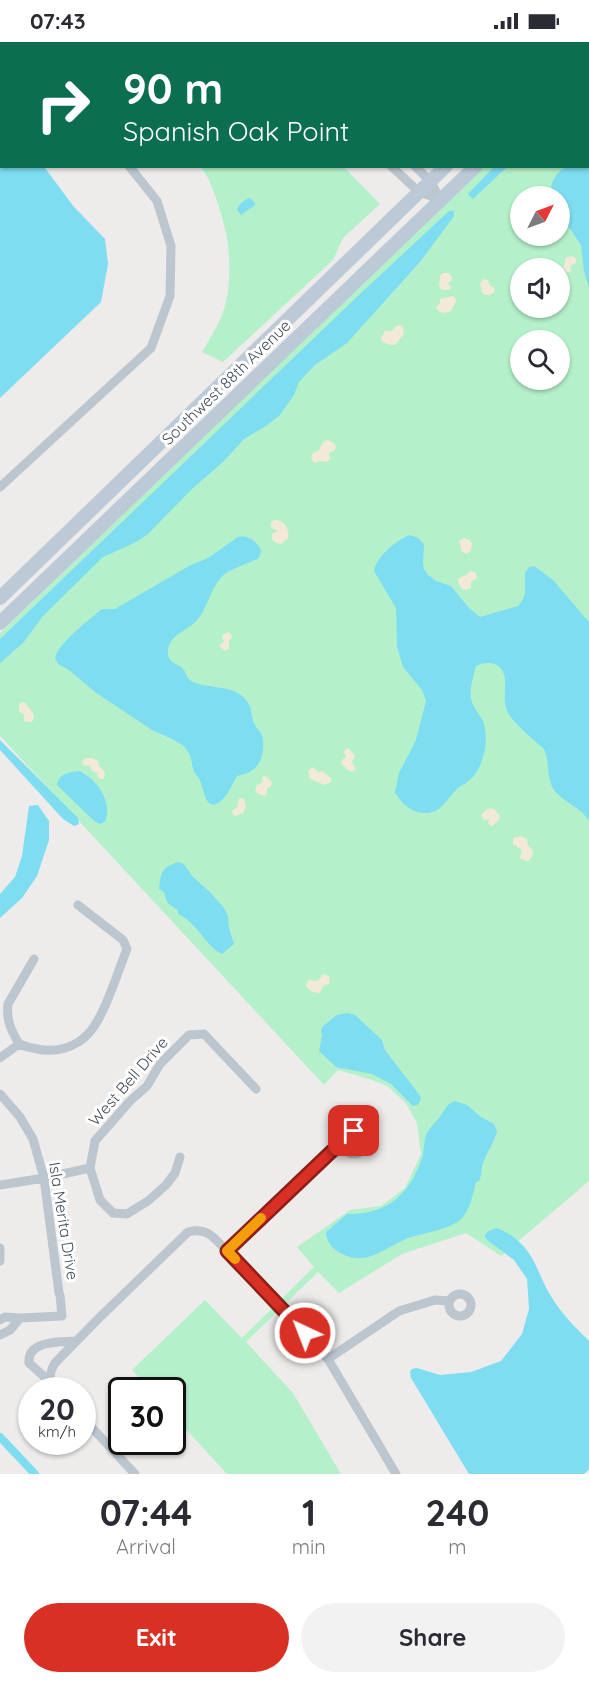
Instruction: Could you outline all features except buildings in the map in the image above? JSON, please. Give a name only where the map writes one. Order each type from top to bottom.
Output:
[{"type":"main road","name":"Southwest 88th Avenue","points":[[0,598],[444,168]]},
{"type":"main road","name":"Southwest 88th Avenue","points":[[0,623],[474,168]]},
{"type":"street","points":[[0,487],[152,348],[170,296],[171,246],[157,201],[131,168]]},
{"type":"street","points":[[393,168],[419,192],[440,200]]},
{"type":"street","points":[[417,168],[430,181],[440,200]]},
{"type":"street","points":[[34,959],[8,1004],[9,1026],[19,1044],[37,1050],[58,1050],[73,1045],[89,1034],[100,1016],[127,949],[123,940],[78,905]]},
{"type":"street","name":"West Bell Drive","points":[[90,1168],[95,1141],[130,1101],[147,1086],[160,1064],[189,1035],[204,1034],[256,1089]]},
{"type":"street","points":[[0,1058],[19,1044]]},
{"type":"street","name":"Isla Merita Drive","points":[[0,1094],[20,1117],[33,1140],[44,1178],[62,1316],[20,1318]]},
{"type":"street","points":[[227,1251],[332,1151],[343,1145]]},
{"type":"street","points":[[0,1185],[90,1168],[100,1200],[113,1213],[127,1214],[148,1201],[166,1185],[175,1173],[180,1157]]},
{"type":"street","points":[[50,1377],[55,1363],[188,1232],[198,1230],[209,1233],[328,1359],[396,1474]]},
{"type":"street","points":[[0,1248],[0,1261]]},
{"type":"street","points":[[328,1359],[399,1311],[435,1300],[450,1301]]},
{"type":"street","points":[[0,1320],[5,1317],[20,1318]]},
{"type":"street","points":[[0,1335],[10,1330],[20,1318]]},
{"type":"street","points":[[44,1377],[29,1363],[32,1350],[38,1346],[76,1341]]},
{"type":"street","points":[[45,1345],[53,1354],[55,1363]]},
{"type":"street","points":[[96,1432],[135,1474]]},
{"type":"green space","points":[[201,168],[345,168],[380,204],[343,238],[333,260],[223,362],[202,352],[222,314],[228,288],[229,266],[229,252],[222,216]]},
{"type":"green space","points":[[482,168],[589,168],[589,1181],[501,1256],[466,1233],[402,1254],[339,1293],[318,1272],[246,1342],[293,1393],[341,1474],[227,1474],[186,1429],[186,1377],[138,1377],[132,1370],[205,1300],[242,1338],[314,1267],[297,1247],[350,1210],[381,1206],[405,1188],[421,1154],[417,1123],[405,1102],[387,1086],[338,1070],[324,1085],[0,736],[0,633]]},
{"type":"sand","points":[[573,256],[576,263],[570,266],[570,258],[567,257]]},
{"type":"sand","points":[[443,273],[449,273],[452,277],[448,283],[451,288],[449,290],[442,290],[439,286],[440,276]]},
{"type":"sand","points":[[484,279],[494,287],[495,291],[491,294],[483,294],[480,283]]},
{"type":"sand","points":[[453,296],[456,302],[451,311],[439,312],[436,307],[440,299]]},
{"type":"sand","points":[[400,325],[403,327],[404,334],[395,345],[382,342],[381,338],[385,331],[392,331]]},
{"type":"sand","points":[[328,440],[336,446],[335,450],[329,453],[330,459],[327,462],[314,463],[311,458],[313,453]]},
{"type":"sand","points":[[274,520],[284,523],[287,529],[288,539],[281,544],[272,539],[272,534],[278,531],[271,528],[271,522]]},
{"type":"sand","points":[[464,538],[470,540],[472,544],[467,554],[462,552],[459,541]]},
{"type":"sand","points":[[471,571],[476,573],[477,578],[471,582],[471,588],[464,590],[459,585],[458,579]]},
{"type":"sand","points":[[228,632],[232,638],[229,641],[229,649],[224,651],[219,645],[224,642],[223,635]]},
{"type":"sand","points":[[21,702],[26,703],[32,712],[34,716],[32,722],[24,721],[24,714],[19,712]]},
{"type":"sand","points":[[346,748],[355,756],[352,762],[356,769],[353,772],[342,764],[342,760],[346,757],[344,752]]},
{"type":"sand","points":[[86,758],[98,761],[99,766],[105,772],[104,779],[98,778],[97,773],[92,771],[90,766],[83,765],[82,761]]},
{"type":"sand","points":[[313,767],[331,778],[331,782],[325,785],[310,779],[308,771]]},
{"type":"sand","points":[[264,775],[270,780],[271,786],[264,796],[255,790],[257,785],[263,782]]},
{"type":"sand","points":[[241,798],[244,799],[246,807],[243,813],[235,816],[231,812],[237,807]]},
{"type":"sand","points":[[491,808],[500,816],[492,826],[488,824],[489,819],[484,820],[481,815]]},
{"type":"sand","points":[[521,836],[527,839],[533,851],[528,861],[521,859],[522,850],[513,844],[513,838]]},
{"type":"sand","points":[[323,974],[329,976],[330,983],[323,986],[320,993],[306,986],[308,980],[318,981]]},
{"type":"water","points":[[0,168],[45,168],[74,207],[105,239],[108,264],[101,302],[0,398]]},
{"type":"water","points":[[493,168],[506,168],[473,199],[468,194]]},
{"type":"water","points":[[565,168],[589,168],[589,288],[584,271],[581,245],[570,229],[570,186],[551,186],[559,172]]},
{"type":"water","points":[[250,198],[255,205],[241,215],[238,208],[242,202]]},
{"type":"water","points":[[449,211],[454,211],[454,216],[420,262],[347,343],[315,365],[299,382],[294,395],[279,416],[244,439],[147,535],[103,557],[43,616],[23,643],[0,663],[0,639]]},
{"type":"water","points":[[410,535],[418,538],[424,544],[423,563],[428,575],[436,581],[451,586],[469,608],[480,617],[518,606],[525,594],[525,573],[529,567],[534,566],[553,580],[589,622],[589,821],[582,812],[554,790],[544,749],[510,716],[505,705],[504,674],[496,664],[492,663],[476,666],[471,687],[472,701],[482,719],[486,733],[483,756],[474,776],[433,812],[423,813],[413,810],[404,804],[395,792],[399,773],[416,740],[426,701],[422,690],[403,667],[397,647],[396,608],[374,571],[378,560],[388,550]]},
{"type":"water","points":[[238,537],[246,537],[254,541],[261,550],[259,558],[229,571],[221,578],[213,589],[201,615],[174,638],[168,653],[171,661],[183,669],[190,680],[195,683],[230,690],[242,696],[249,704],[253,721],[263,738],[263,750],[258,764],[252,771],[237,776],[225,797],[214,805],[206,799],[200,780],[194,772],[190,755],[184,746],[152,730],[95,692],[69,670],[58,664],[55,658],[62,645],[102,609],[115,609],[189,566],[208,558]]},
{"type":"water","points":[[0,740],[78,818],[79,824],[74,826],[63,819],[0,750]]},
{"type":"water","points":[[79,771],[92,780],[102,792],[107,807],[105,822],[99,824],[93,820],[57,785],[62,776]]},
{"type":"water","points":[[38,805],[49,821],[49,840],[37,876],[22,898],[0,918],[0,894],[15,877],[22,856],[29,806]]},
{"type":"water","points":[[178,862],[184,864],[192,876],[211,893],[228,916],[234,944],[222,954],[211,946],[190,922],[178,914],[178,910],[168,903],[164,892],[159,889],[163,871]]},
{"type":"water","points":[[347,1013],[355,1015],[382,1040],[385,1050],[421,1098],[418,1105],[413,1106],[391,1084],[372,1074],[336,1067],[319,1051],[323,1026],[337,1015]]},
{"type":"water","points":[[455,1101],[467,1105],[494,1124],[497,1131],[483,1163],[480,1179],[476,1182],[471,1202],[463,1217],[450,1226],[411,1237],[367,1257],[348,1256],[335,1249],[328,1240],[326,1232],[347,1214],[373,1211],[395,1200],[403,1192],[417,1171],[428,1131],[448,1106]]},
{"type":"water","points":[[496,1228],[512,1236],[527,1250],[556,1304],[589,1341],[589,1469],[584,1474],[469,1474],[411,1378],[410,1372],[417,1368],[440,1375],[471,1372],[501,1361],[522,1334],[529,1309],[527,1279],[514,1260],[487,1240],[485,1236],[487,1232]]},
{"type":"waterway","points":[[0,1437],[35,1474]]},
{"type":"slow traffic","points":[[235,1259],[227,1251],[261,1218]]},
{"type":"route","points":[[305,1333],[227,1251],[332,1151],[343,1145],[347,1134],[354,1131]]}]
